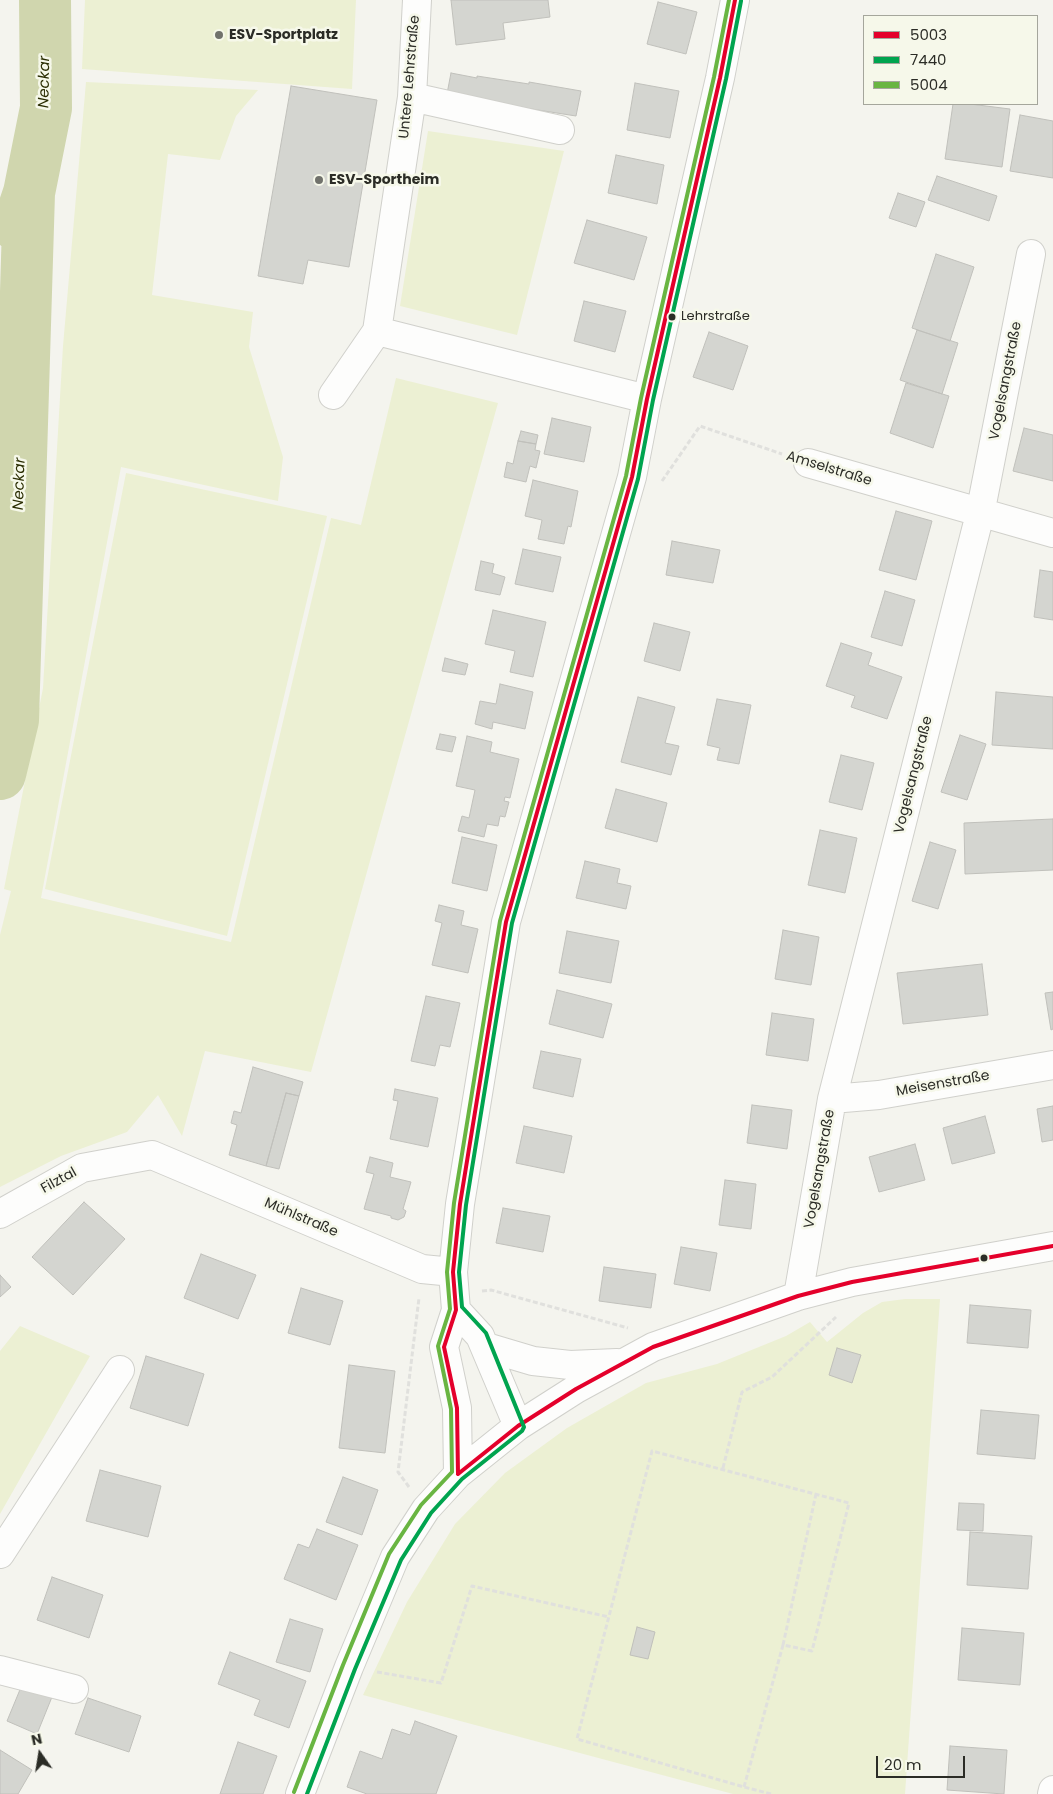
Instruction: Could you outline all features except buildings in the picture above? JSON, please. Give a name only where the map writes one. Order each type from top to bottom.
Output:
[{"type":"street","name":"Untere Lehrstraße","points":[[333,395],[377,331],[412,98],[417,0]]},
{"type":"street","points":[[458,1474],[458,1408],[444,1347],[455,1292],[460,1204],[506,922],[632,476],[647,399],[720,78],[735,0]]},
{"type":"street","points":[[412,98],[560,130]]},
{"type":"street","name":"Vogelsangstraße","points":[[798,1296],[832,1099],[980,514],[1030,254]]},
{"type":"street","points":[[377,331],[647,399]]},
{"type":"street","name":"Amselstraße","points":[[808,463],[980,514],[1053,533]]},
{"type":"street","name":"Meisenstraße","points":[[832,1099],[879,1095],[1053,1065]]},
{"type":"street","name":"Mühlstraße","points":[[152,1155],[422,1270],[455,1292]]},
{"type":"street","name":"Filztal","points":[[0,1214],[82,1168],[152,1155]]},
{"type":"street","points":[[300,1794],[349,1667],[395,1557],[426,1509],[458,1474],[518,1426],[620,1363],[652,1347],[798,1296],[852,1282],[1053,1246]]},
{"type":"street","points":[[455,1292],[486,1347],[518,1426]]},
{"type":"street","points":[[486,1347],[533,1361],[570,1365],[620,1363]]},
{"type":"street","points":[[0,1554],[120,1370]]},
{"type":"street","points":[[0,1670],[74,1689]]},
{"type":"street","points":[[1052,1794],[1053,1790]]},
{"type":"path","name":"Amselstraße","points":[[632,476],[661,483],[700,426],[808,463]]},
{"type":"path","points":[[723,1468],[742,1392],[772,1377],[835,1318],[852,1282]]},
{"type":"path","points":[[426,1509],[398,1472],[419,1296],[491,1290],[631,1329],[652,1347]]},
{"type":"path","points":[[770,1794],[577,1739],[652,1451],[723,1468],[849,1503],[812,1651],[783,1645]]},
{"type":"path","points":[[744,1787],[783,1645],[816,1494]]},
{"type":"path","points":[[349,1667],[442,1684],[472,1586],[609,1617]]},
{"type":"green space","name":"ESV-Sportplatz","points":[[85,0],[356,0],[352,89],[82,69]]},
{"type":"green space","points":[[86,82],[258,90],[236,116],[220,160],[168,154],[152,295],[253,312],[249,347],[283,457],[278,501],[121,467],[41,898],[231,942],[331,518],[361,525],[396,378],[498,403],[311,1072],[205,1051],[182,1136],[158,1095],[127,1132],[61,1156],[0,1187],[0,935],[11,891],[4,889],[43,688],[63,346]]},
{"type":"green space","points":[[428,131],[564,151],[517,335],[400,306]]},
{"type":"green space","points":[[126,473],[327,516],[227,936],[45,889]]},
{"type":"green space","points":[[905,1299],[940,1299],[905,1794],[733,1794],[363,1695],[407,1602],[455,1524],[505,1473],[567,1428],[646,1383],[717,1364],[786,1336],[810,1322],[827,1342],[863,1313],[882,1302]]},
{"type":"green space","points":[[20,1326],[90,1356],[0,1514],[0,1351]]},
{"type":"waterway","name":"Neckar","points":[[18,226],[29,193],[46,108],[45,0]]},
{"type":"waterway","name":"Neckar","points":[[0,774],[13,720],[29,193]]},
{"type":"transit line","name":"5004","points":[[294,1792],[343,1665],[389,1554],[421,1505],[452,1472],[451,1409],[438,1346],[450,1309],[447,1272],[454,1203],[500,921],[626,476],[641,398],[714,77],[729,0]]},
{"type":"transit line","name":"5003","points":[[458,1474],[457,1408],[444,1347],[456,1310],[453,1272],[460,1204],[506,922],[632,477],[647,399],[720,78],[735,0]]},
{"type":"transit line","name":"7440","points":[[307,1794],[355,1669],[401,1560],[431,1513],[462,1479],[522,1431],[524,1427],[486,1333],[462,1307],[459,1272],[466,1205],[512,923],[638,479],[653,400],[726,79],[741,1]]},
{"type":"transit line","name":"5003","points":[[458,1474],[518,1426],[576,1389],[653,1347],[798,1296],[852,1282],[1053,1246]]},
{"type":"place","name":"ESV-Sportplatz","points":[[219,35]]},
{"type":"place","name":"ESV-Sportheim","points":[[319,180]]},
{"type":"place","name":"Lehrstraße","points":[[672,317]]}]
